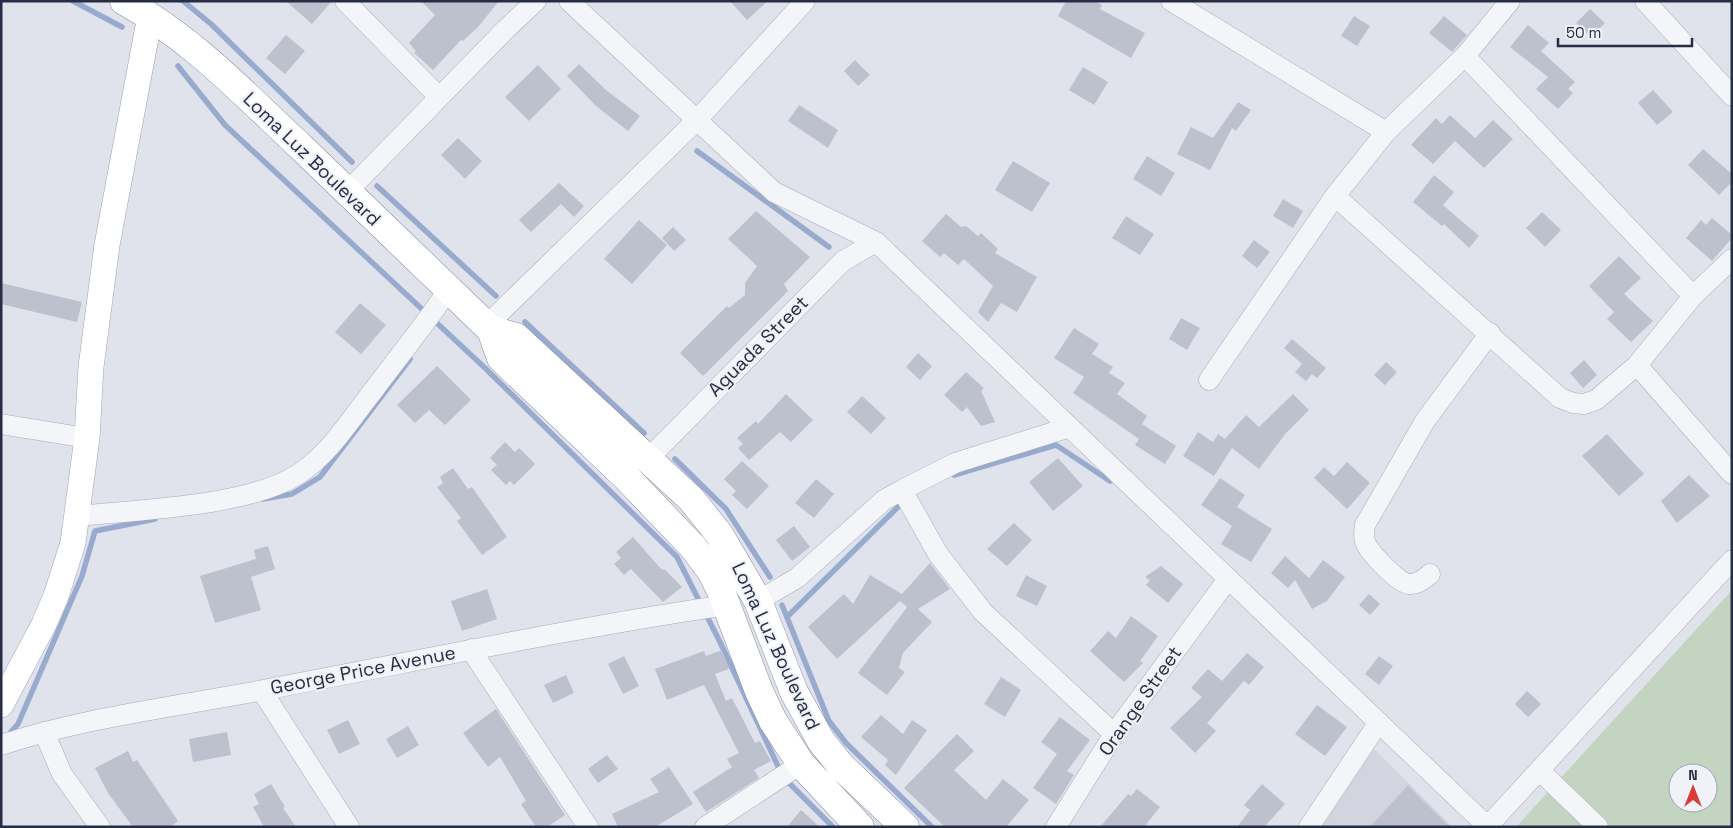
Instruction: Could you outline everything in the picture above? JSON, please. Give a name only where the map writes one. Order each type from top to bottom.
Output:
[{"type":"highway","name":"Loma Luz Boulevard","points":[[124,1],[151,8],[347,192],[488,328],[501,358],[627,478],[680,532],[710,571],[727,605],[759,691],[773,721],[801,764],[860,827]]},
{"type":"highway","name":"Loma Luz Boulevard","points":[[488,328],[516,337],[691,499],[719,534],[758,601],[794,692],[821,741],[841,766],[904,827]]},
{"type":"main road","points":[[1,705],[56,596],[68,559],[78,516],[87,438],[90,367],[107,245],[151,8]]},
{"type":"street","points":[[345,1],[439,97]]},
{"type":"street","points":[[347,192],[506,29],[536,1]]},
{"type":"street","points":[[569,1],[774,192],[876,242],[1488,826],[1732,560]]},
{"type":"street","points":[[488,328],[696,121],[805,1]]},
{"type":"street","points":[[1170,1],[1386,132]]},
{"type":"street","points":[[1209,380],[1335,196],[1386,132],[1465,56],[1510,1]]},
{"type":"street","points":[[1645,1],[1732,96]]},
{"type":"street","points":[[1465,56],[1693,296]]},
{"type":"street","points":[[1335,196],[1490,333],[1560,398],[1573,403],[1584,404],[1596,400],[1637,365],[1693,296],[1732,259]]},
{"type":"street","name":"Aguada Street","points":[[648,458],[843,261],[876,242]]},
{"type":"street","points":[[78,516],[160,508],[232,497],[279,484],[297,475],[330,447],[448,290]]},
{"type":"street","points":[[1430,574],[1418,583],[1410,585],[1402,582],[1371,553],[1365,543],[1365,525],[1425,420],[1490,333]]},
{"type":"street","points":[[1637,365],[1732,474]]},
{"type":"street","points":[[1,424],[87,438]]},
{"type":"street","points":[[758,601],[797,578],[884,500],[955,463],[1070,427]]},
{"type":"street","points":[[902,490],[938,554],[983,612],[1114,734]]},
{"type":"street","name":"Orange Street","points":[[1056,827],[1114,734],[1228,579]]},
{"type":"street","name":"George Price Avenue","points":[[1,745],[44,732],[154,709],[472,649],[727,605]]},
{"type":"street","points":[[472,649],[588,827]]},
{"type":"street","points":[[262,690],[349,827]]},
{"type":"street","points":[[1309,827],[1379,722]]},
{"type":"street","points":[[44,732],[62,774],[100,827]]},
{"type":"street","points":[[705,827],[801,764]]},
{"type":"street","points":[[1540,771],[1598,827]]},
{"type":"shaded area","points":[[1374,749],[1453,827],[1320,827]]},
{"type":"green space","points":[[1732,590],[1732,827],[1516,827]]},
{"type":"building","points":[[286,1],[332,1],[312,24]]},
{"type":"building","points":[[421,1],[499,1],[478,27],[463,41],[461,40],[433,70],[414,53],[416,51],[409,43],[435,15]]},
{"type":"building","points":[[730,1],[768,1],[747,20]]},
{"type":"building","points":[[1066,1],[1095,1],[1102,5],[1100,9],[1145,33],[1131,58],[1058,16]]},
{"type":"building","points":[[1590,9],[1605,23],[1591,37],[1576,23]]},
{"type":"building","points":[[1354,16],[1370,26],[1357,46],[1341,36]]},
{"type":"building","points":[[1444,16],[1467,35],[1452,52],[1429,33]]},
{"type":"building","points":[[1528,25],[1549,43],[1541,51],[1575,82],[1568,89],[1573,93],[1558,109],[1536,89],[1548,77],[1510,47]]},
{"type":"building","points":[[286,35],[305,51],[285,74],[266,58]]},
{"type":"building","points":[[855,60],[870,75],[858,86],[844,71]]},
{"type":"building","points":[[579,64],[606,90],[640,116],[628,131],[596,106],[567,76]]},
{"type":"building","points":[[538,65],[561,89],[529,121],[505,97]]},
{"type":"building","points":[[1083,67],[1108,82],[1094,105],[1069,90]]},
{"type":"building","points":[[1653,90],[1673,112],[1657,125],[1638,103]]},
{"type":"building","points":[[1238,102],[1251,110],[1236,131],[1232,128],[1210,170],[1177,154],[1191,127],[1213,138]]},
{"type":"building","points":[[799,105],[838,130],[828,148],[788,121]]},
{"type":"building","points":[[1450,115],[1475,138],[1493,120],[1513,139],[1484,168],[1455,141],[1433,164],[1411,145],[1436,118],[1442,124]]},
{"type":"building","points":[[458,138],[482,161],[465,179],[441,155]]},
{"type":"building","points":[[1703,149],[1732,174],[1732,182],[1719,195],[1688,165]]},
{"type":"building","points":[[1147,156],[1175,173],[1161,196],[1133,179]]},
{"type":"building","points":[[1013,161],[1050,183],[1032,212],[995,190]]},
{"type":"building","points":[[1434,175],[1454,192],[1443,205],[1479,236],[1469,248],[1444,224],[1442,226],[1413,202]]},
{"type":"building","points":[[559,183],[584,206],[574,217],[561,204],[531,232],[519,220]]},
{"type":"building","points":[[1283,199],[1303,211],[1293,228],[1273,216]]},
{"type":"building","points":[[756,211],[810,257],[784,284],[788,291],[703,376],[680,353],[727,306],[729,308],[745,295],[745,283],[757,266],[728,239]]},
{"type":"building","points":[[1542,212],[1561,230],[1545,247],[1526,228]]},
{"type":"building","points":[[946,214],[961,227],[966,226],[978,236],[981,233],[998,249],[995,253],[1037,277],[1017,312],[1001,303],[988,322],[978,312],[993,286],[964,259],[958,265],[944,253],[940,257],[922,241]]},
{"type":"building","points":[[1126,216],[1154,234],[1140,255],[1112,238]]},
{"type":"building","points":[[1712,218],[1732,235],[1732,238],[1712,261],[1686,238],[1701,220],[1706,225]]},
{"type":"building","points":[[639,220],[667,245],[632,284],[604,259]]},
{"type":"building","points":[[673,227],[686,240],[674,251],[662,238]]},
{"type":"building","points":[[1254,240],[1270,252],[1257,268],[1242,256]]},
{"type":"building","points":[[1619,256],[1641,278],[1624,294],[1653,321],[1631,342],[1607,319],[1614,312],[1589,286]]},
{"type":"building","points":[[1,283],[82,302],[77,322],[1,304]]},
{"type":"building","points":[[360,303],[386,325],[361,354],[335,332]]},
{"type":"building","points":[[1181,318],[1200,328],[1187,350],[1169,339]]},
{"type":"building","points":[[1074,328],[1099,344],[1092,354],[1113,367],[1109,373],[1125,383],[1117,394],[1147,416],[1142,424],[1176,446],[1165,464],[1135,445],[1139,439],[1073,393],[1084,377],[1054,358]]},
{"type":"building","points":[[1292,339],[1326,368],[1317,378],[1312,374],[1306,381],[1295,372],[1302,364],[1284,348]]},
{"type":"building","points":[[918,353],[932,366],[920,380],[906,367]]},
{"type":"building","points":[[1584,360],[1597,375],[1583,388],[1570,373]]},
{"type":"building","points":[[1386,362],[1397,372],[1385,385],[1374,375]]},
{"type":"building","points":[[437,366],[471,400],[445,425],[429,410],[415,423],[397,405]]},
{"type":"building","points":[[966,372],[984,388],[981,391],[995,422],[981,426],[967,407],[962,412],[944,395]]},
{"type":"building","points":[[786,394],[813,420],[791,442],[780,432],[749,460],[738,448],[743,444],[737,438],[756,421],[758,424]]},
{"type":"building","points":[[1293,394],[1309,410],[1286,433],[1259,469],[1232,448],[1214,476],[1183,456],[1198,432],[1213,442],[1218,434],[1225,439],[1246,415],[1259,427]]},
{"type":"building","points":[[862,396],[886,418],[871,434],[847,412]]},
{"type":"building","points":[[1607,434],[1644,474],[1619,496],[1582,456]]},
{"type":"building","points":[[505,442],[515,452],[519,448],[535,464],[514,485],[510,481],[506,485],[491,470],[497,465],[490,458]]},
{"type":"building","points":[[1058,458],[1083,486],[1053,511],[1029,482]]},
{"type":"building","points":[[742,461],[769,486],[747,509],[732,495],[736,491],[724,479]]},
{"type":"building","points":[[1347,462],[1370,483],[1347,509],[1314,478],[1324,467],[1334,476]]},
{"type":"building","points":[[453,468],[468,489],[472,487],[507,537],[482,555],[457,521],[461,518],[437,487],[443,483],[440,477]]},
{"type":"building","points":[[1689,475],[1710,496],[1677,523],[1661,501]]},
{"type":"building","points":[[1220,478],[1245,495],[1237,507],[1272,529],[1251,562],[1221,544],[1232,526],[1201,505]]},
{"type":"building","points":[[816,479],[834,494],[814,518],[795,503]]},
{"type":"building","points":[[1014,523],[1032,540],[1007,566],[987,549]]},
{"type":"building","points":[[794,526],[810,547],[792,561],[776,540]]},
{"type":"building","points":[[633,537],[662,570],[664,569],[682,587],[663,602],[631,569],[624,575],[614,564],[621,558],[616,552]]},
{"type":"building","points":[[268,546],[275,569],[251,577],[261,610],[215,623],[200,576],[256,559],[254,550]]},
{"type":"building","points":[[1285,556],[1309,578],[1323,560],[1345,577],[1327,601],[1312,609],[1295,580],[1288,588],[1271,573]]},
{"type":"building","points":[[930,563],[950,589],[918,609],[932,622],[903,653],[899,668],[905,672],[887,695],[858,673],[907,607],[900,601],[837,659],[808,627],[844,594],[853,604],[870,575],[902,594]]},
{"type":"building","points":[[1161,566],[1183,584],[1168,603],[1146,585],[1150,580],[1145,577]]},
{"type":"building","points":[[1026,575],[1047,586],[1037,606],[1016,596]]},
{"type":"building","points":[[487,589],[497,619],[462,631],[451,601]]},
{"type":"building","points":[[1369,594],[1380,604],[1370,615],[1359,605]]},
{"type":"building","points":[[1131,616],[1158,636],[1140,661],[1143,663],[1124,682],[1090,651],[1108,631],[1116,638]]},
{"type":"building","points":[[722,650],[729,669],[715,674],[726,701],[732,698],[755,743],[760,741],[771,761],[754,770],[759,778],[706,812],[693,792],[732,767],[727,759],[739,753],[704,685],[667,700],[655,669],[704,651],[706,656]]},
{"type":"building","points":[[1247,653],[1264,667],[1249,685],[1244,681],[1207,723],[1216,731],[1195,753],[1170,728],[1202,697],[1191,688],[1208,669],[1222,681]]},
{"type":"building","points":[[624,656],[639,686],[623,694],[608,664]]},
{"type":"building","points":[[1379,656],[1393,666],[1379,685],[1365,674]]},
{"type":"building","points":[[566,675],[574,693],[553,703],[544,685]]},
{"type":"building","points":[[1001,677],[1021,690],[1005,717],[984,704]]},
{"type":"building","points":[[1527,691],[1541,704],[1528,717],[1515,704]]},
{"type":"building","points":[[1317,705],[1347,727],[1325,756],[1295,734]]},
{"type":"building","points":[[496,709],[565,815],[547,827],[536,827],[521,804],[526,801],[500,757],[488,767],[463,733]]},
{"type":"building","points":[[881,715],[903,734],[912,720],[927,730],[896,775],[885,765],[888,760],[861,737]]},
{"type":"building","points":[[1060,717],[1090,740],[1067,771],[1074,775],[1056,804],[1033,788],[1057,754],[1041,742]]},
{"type":"building","points":[[348,720],[360,744],[339,754],[327,730]]},
{"type":"building","points":[[408,726],[419,745],[397,758],[386,739]]},
{"type":"building","points":[[227,732],[231,755],[193,762],[189,739]]},
{"type":"building","points":[[957,734],[974,751],[954,770],[986,800],[1003,779],[1029,800],[1006,827],[945,827],[904,788]]},
{"type":"building","points":[[128,751],[133,762],[137,760],[178,821],[170,827],[133,827],[108,793],[95,768]]},
{"type":"building","points":[[607,755],[618,769],[598,783],[588,769]]},
{"type":"building","points":[[669,767],[693,804],[655,827],[618,827],[612,814],[659,792],[650,779]]},
{"type":"building","points":[[271,784],[285,807],[283,808],[296,827],[264,827],[253,807],[259,804],[254,794]]},
{"type":"building","points":[[1262,784],[1285,804],[1264,827],[1237,827],[1250,810],[1244,805]]},
{"type":"building","points":[[1408,785],[1420,798],[1450,827],[1370,827]]},
{"type":"building","points":[[1137,789],[1160,807],[1144,827],[1100,827],[1128,794],[1131,796]]},
{"type":"building","points":[[801,810],[820,827],[787,827]]},
{"type":"waterway","points":[[73,1],[122,27]]},
{"type":"waterway","points":[[183,1],[211,24],[352,162]]},
{"type":"waterway","points":[[178,66],[225,125],[485,368],[677,557],[720,642],[783,777],[833,827]]},
{"type":"waterway","points":[[697,151],[829,247]]},
{"type":"waterway","points":[[377,186],[496,296]]},
{"type":"waterway","points":[[525,322],[644,433]]},
{"type":"waterway","points":[[263,499],[292,494],[320,477],[410,359]]},
{"type":"waterway","points":[[954,475],[1056,445],[1110,481]]},
{"type":"waterway","points":[[675,459],[726,509],[770,577]]},
{"type":"waterway","points":[[787,617],[905,500]]},
{"type":"waterway","points":[[11,732],[18,724],[82,576],[95,531],[155,519]]},
{"type":"waterway","points":[[782,605],[829,721],[846,743],[932,827]]}]
